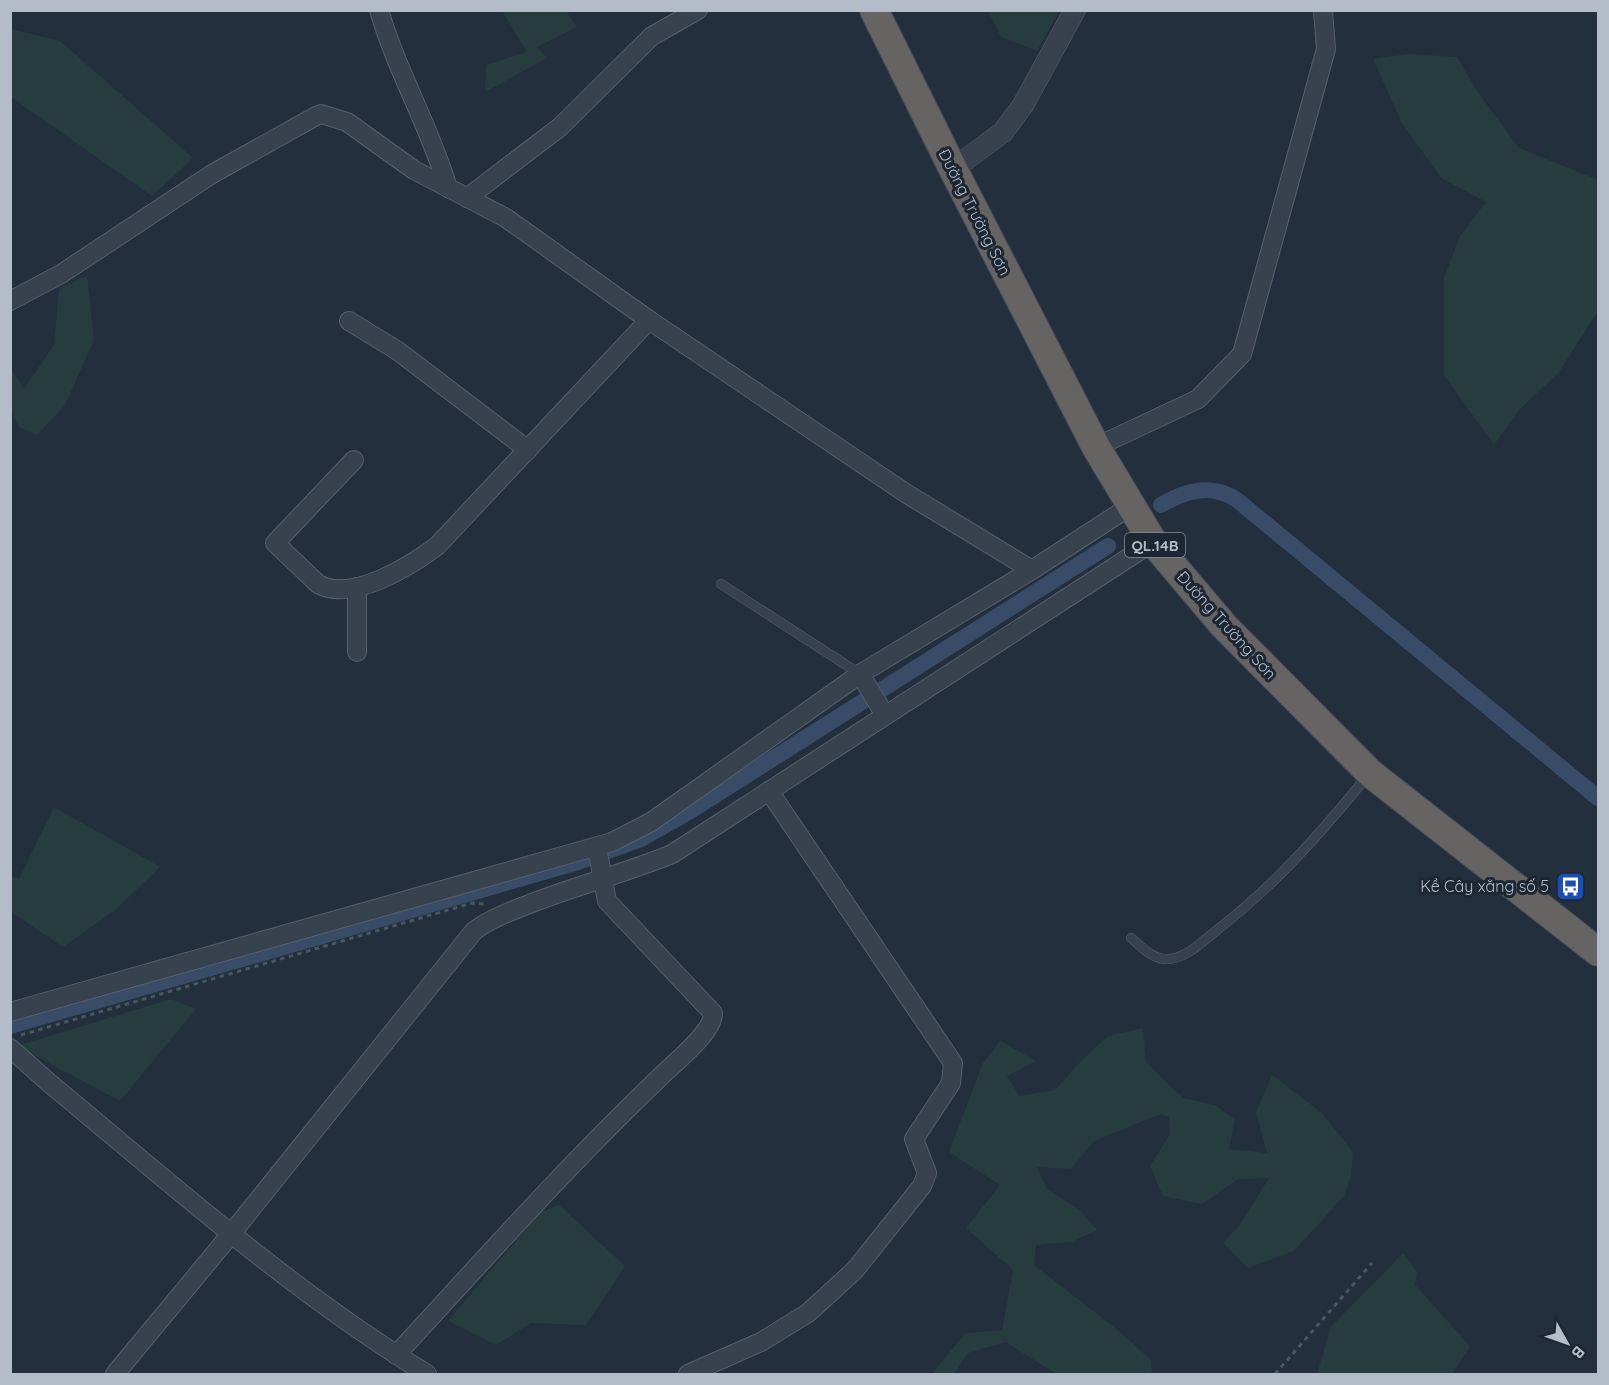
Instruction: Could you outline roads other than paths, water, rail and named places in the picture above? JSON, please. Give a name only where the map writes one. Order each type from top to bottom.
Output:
[{"type":"highway","name":"Đường Trường Sơn","points":[[874,10],[1096,447],[1153,542],[1224,626],[1370,773],[1599,952]]},
{"type":"street","points":[[379,10],[394,58],[434,146],[448,188]]},
{"type":"street","points":[[467,198],[560,127],[652,36],[698,10]]},
{"type":"street","points":[[953,169],[1003,132],[1023,105],[1075,10]]},
{"type":"street","points":[[1096,447],[1198,399],[1242,354],[1326,49],[1323,10]]},
{"type":"street","points":[[10,300],[61,274],[212,174],[321,114],[347,122],[414,170],[506,218],[649,320],[907,494],[1032,570]]},
{"type":"street","points":[[354,460],[275,543],[318,584],[326,588],[357,587],[368,584],[417,560],[437,546],[649,320]]},
{"type":"street","points":[[350,321],[398,351],[528,450]]},
{"type":"street","points":[[10,1012],[612,842],[651,822],[860,674],[1032,570],[1132,506]]},
{"type":"street","points":[[115,1374],[231,1234],[474,931],[485,922],[562,892],[672,854],[1153,542]]},
{"type":"street","points":[[357,587],[357,652]]},
{"type":"street","points":[[860,674],[885,715]]},
{"type":"street","points":[[688,1374],[761,1342],[808,1313],[855,1270],[922,1186],[927,1173],[914,1139],[951,1083],[953,1074],[953,1063],[769,791]]},
{"type":"street","points":[[396,1355],[604,1131],[699,1039],[713,1020],[713,1013],[607,901],[597,848]]},
{"type":"street","points":[[10,1048],[46,1081],[310,1297],[427,1374]]},
{"type":"lane","points":[[721,584],[860,674]]},
{"type":"lane","points":[[1131,938],[1152,955],[1165,959],[1182,956],[1197,946],[1267,889],[1331,821],[1370,773]]},
{"type":"waterway","points":[[1161,505],[1189,492],[1209,490],[1218,491],[1237,500],[1598,798]]},
{"type":"waterway","points":[[10,1026],[578,862],[641,839],[692,810],[1108,546]]},
{"type":"place","name":"Kề Cây xăng số 5","points":[[1570,886]]}]
